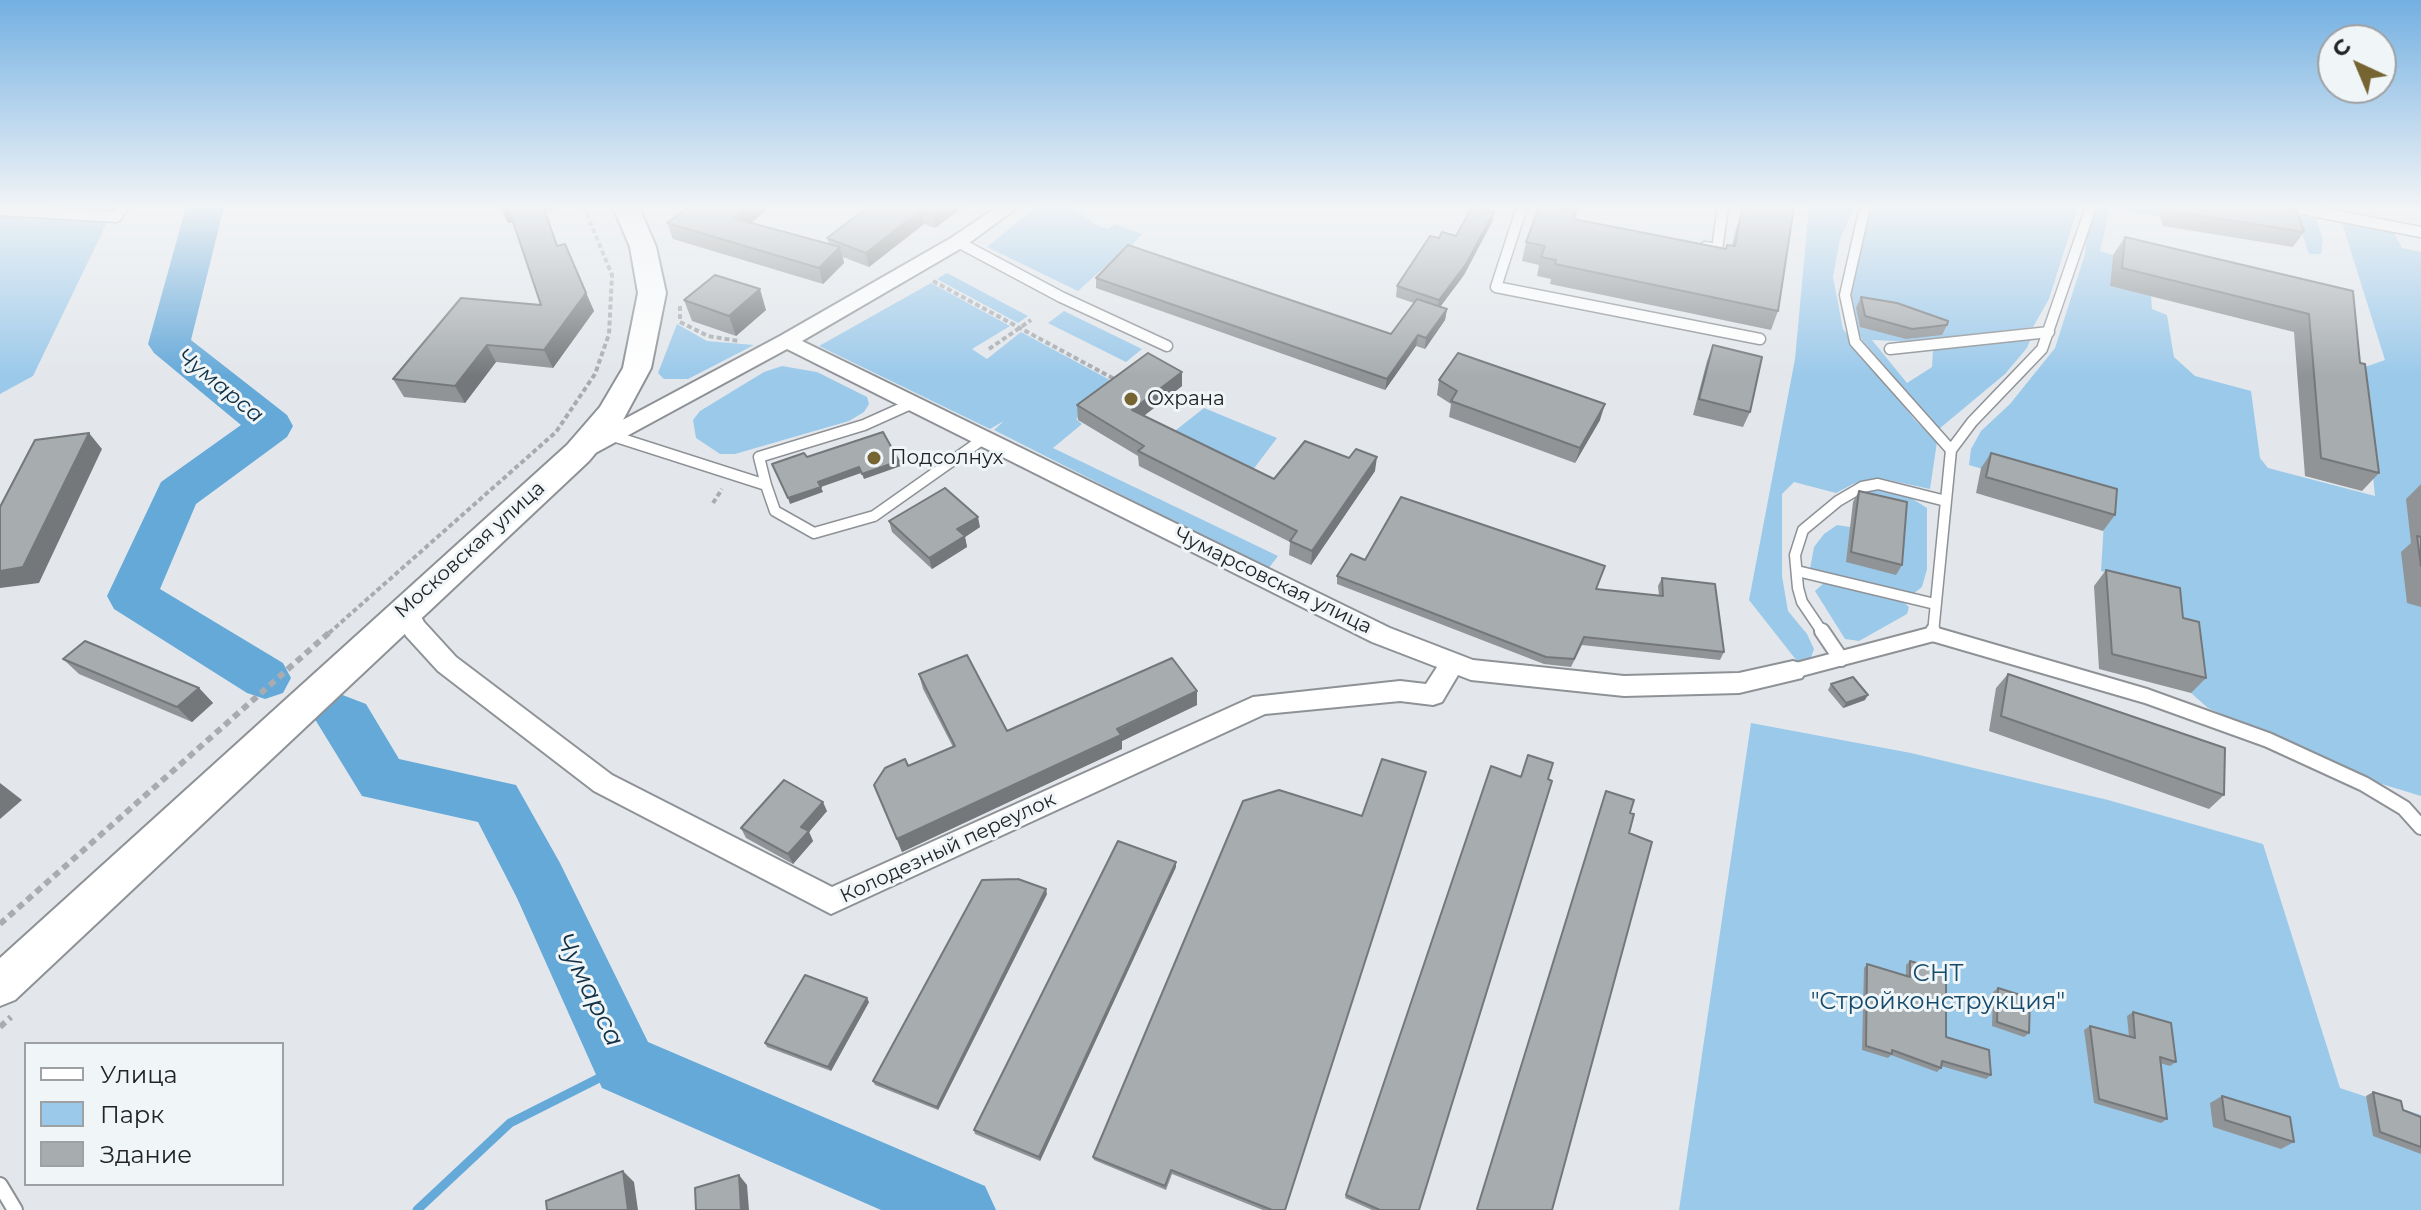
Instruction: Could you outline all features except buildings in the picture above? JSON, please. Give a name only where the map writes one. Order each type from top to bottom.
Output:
[{"type":"main road","points":[[578,453],[627,389],[647,332],[652,293],[648,263]]},
{"type":"main road","name":"Московская улица","points":[[0,986],[404,610],[578,453]]},
{"type":"street","name":"Московская улица","points":[[578,453],[787,341],[921,263]]},
{"type":"street","name":"Чумарсовская улица","points":[[787,341],[1381,635],[1471,670],[1624,686],[1739,683],[1793,671]]},
{"type":"street","name":"Колодезный переулок","points":[[404,610],[415,629],[447,664],[603,783],[831,901],[1262,704],[1400,691],[1433,695],[1452,663]]},
{"type":"lane","points":[[998,263],[1061,297],[1167,346]]},
{"type":"lane","points":[[1504,263],[1496,287],[1760,339]]},
{"type":"lane","points":[[1852,263],[1845,295],[1855,342],[1951,450]]},
{"type":"lane","points":[[1933,634],[1951,450],[1972,422],[2042,349],[2072,263]]},
{"type":"lane","points":[[1890,349],[2049,332]]},
{"type":"lane","points":[[913,403],[864,425],[759,457],[775,511],[814,533],[874,516],[986,437]]},
{"type":"lane","points":[[613,436],[766,485]]},
{"type":"lane","points":[[1841,659],[1802,602],[1795,555],[1803,530],[1838,501],[1862,487],[1893,486],[1946,501]]},
{"type":"lane","points":[[1797,571],[1935,604]]},
{"type":"lane","points":[[1793,671],[1933,634],[2146,696],[2268,740],[2364,784],[2404,808],[2421,827]]},
{"type":"lane","points":[[2404,808],[2421,811]]},
{"type":"lane","points":[[0,1185],[15,1210]]},
{"type":"path","points":[[0,924],[556,432],[595,374],[609,334],[613,307],[612,275],[607,263]]},
{"type":"path","points":[[929,278],[1119,382]]},
{"type":"path","points":[[679,293],[680,322],[708,336],[731,341],[787,341]]},
{"type":"path","points":[[989,349],[1031,320]]},
{"type":"green space","points":[[0,263],[87,263],[33,376],[0,394]]},
{"type":"green space","points":[[1021,263],[1109,263],[1078,291]]},
{"type":"green space","points":[[1804,263],[1835,263],[1833,277],[1843,329],[1914,419],[1937,442],[1930,489],[1879,478],[1853,484],[1836,493],[1794,482],[1782,494],[1782,576],[1788,611],[1807,634],[1814,649],[1810,660],[1797,661],[1749,600],[1795,359]]},
{"type":"green space","points":[[1855,263],[2060,263],[2049,299],[2033,327],[1921,342],[1872,340],[1907,383],[1932,367],[1933,349],[2031,338],[2027,348],[2005,374],[1939,429],[1863,341],[1853,323],[1848,300]]},
{"type":"green space","points":[[2082,263],[2112,263],[2110,286],[2151,296],[2152,309],[2167,315],[2174,357],[2195,376],[2251,391],[2260,458],[2268,468],[2375,496],[2362,368],[2385,360],[2355,263],[2421,263],[2421,796],[2375,782],[2208,708],[2191,693],[2125,578],[2101,571],[2105,505],[1969,465],[1971,449],[1981,431],[2010,404],[2055,348]]},
{"type":"green space","points":[[947,273],[1028,316],[1018,323],[937,279]]},
{"type":"green space","points":[[931,283],[1010,326],[972,349],[987,359],[1021,332],[1121,386],[1076,419],[1082,424],[1053,448],[1278,556],[1268,569],[994,430],[1004,421],[990,429],[819,346]]},
{"type":"green space","points":[[1064,311],[1142,349],[1126,362],[1048,323]]},
{"type":"green space","points":[[677,324],[707,341],[754,345],[688,379],[664,379],[658,373]]},
{"type":"green space","points":[[782,366],[817,372],[867,397],[869,404],[864,412],[849,421],[735,454],[720,454],[696,438],[693,420],[700,411],[764,372]]},
{"type":"green space","points":[[1204,408],[1277,438],[1252,471],[1171,434]]},
{"type":"green space","points":[[1880,489],[1908,496],[1927,508],[1927,569],[1922,587],[1913,594],[1810,569],[1814,547],[1824,534],[1837,525],[1850,527],[1859,494]]},
{"type":"green space","points":[[1824,583],[1901,600],[1909,607],[1907,614],[1859,641],[1845,639],[1815,591]]},
{"type":"green space","name":"СНТ \"Стройконструкция\"","points":[[1751,723],[1911,753],[2108,800],[2263,844],[2340,1088],[2421,1115],[2421,1210],[1679,1210]]},
{"type":"waterway","name":"Чумарса","points":[[190,263],[169,344],[271,426],[177,494],[132,596],[265,678]]},
{"type":"waterway","name":"Чумарса","points":[[340,716],[347,720],[382,779],[496,802],[539,882],[625,1065],[961,1210]]},
{"type":"waterway","points":[[417,1210],[510,1123],[625,1065]]},
{"type":"place","name":"Охрана","points":[[1131,399]]},
{"type":"place","name":"Подсолнух","points":[[874,458]]}]
